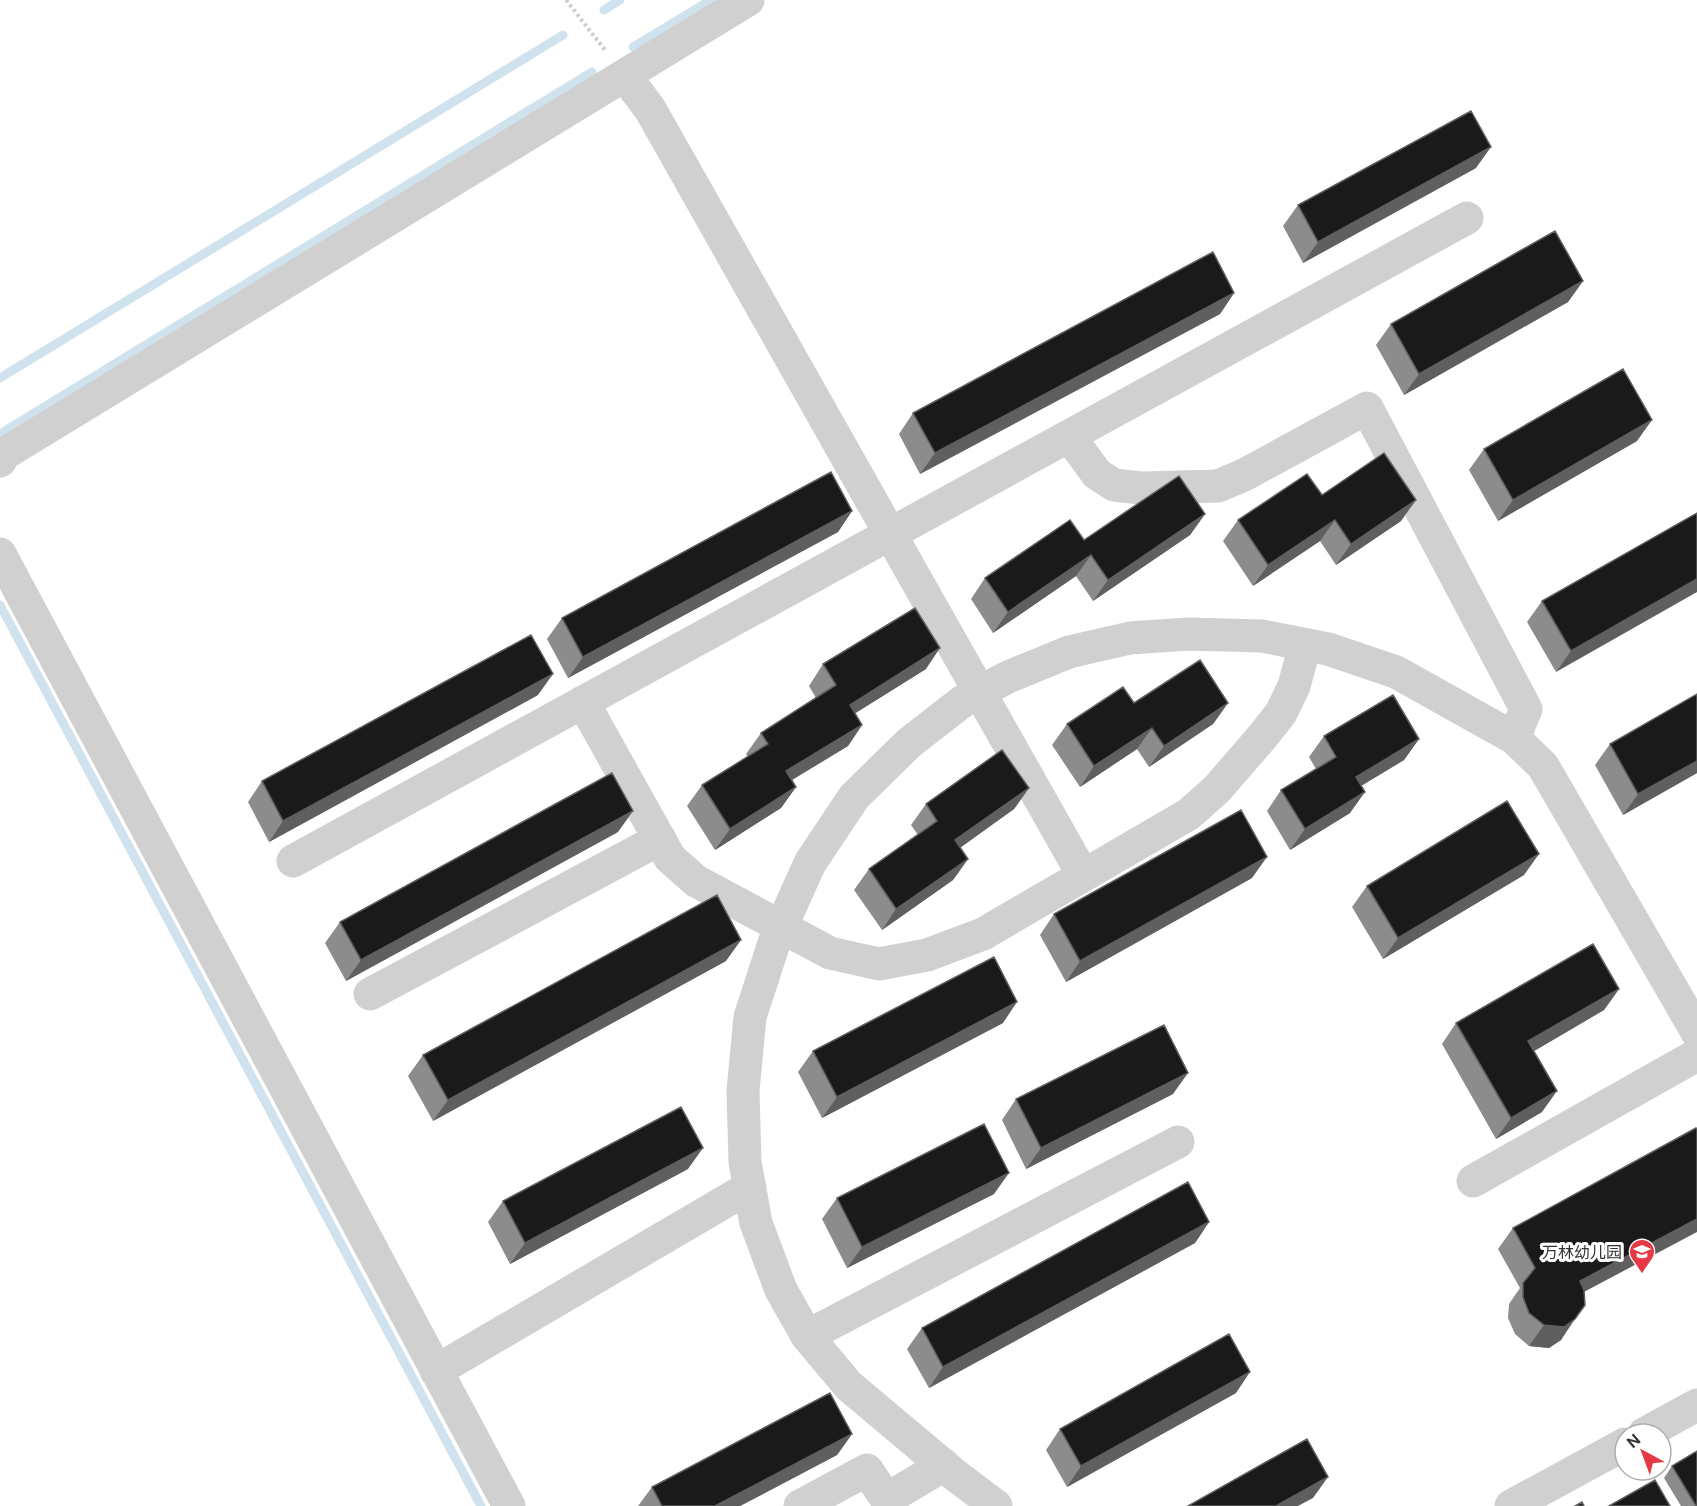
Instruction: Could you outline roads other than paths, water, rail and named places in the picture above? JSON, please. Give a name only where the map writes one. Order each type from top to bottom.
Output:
[{"type":"street","points":[[0,461],[4,454],[748,0]]},
{"type":"street","points":[[626,76],[650,109],[1083,875]]},
{"type":"street","points":[[293,861],[1467,218]]},
{"type":"street","points":[[1069,436],[1097,474],[1114,485],[1141,488],[1218,486],[1244,475],[1367,408],[1526,709],[1514,738]]},
{"type":"street","points":[[0,554],[509,1506]]},
{"type":"street","points":[[996,1506],[849,1386],[807,1336],[781,1290],[756,1223],[745,1162],[743,1091],[750,1017],[774,943],[810,863],[854,797],[909,743],[963,701],[1008,677],[1070,652],[1130,638],[1188,634],[1263,636],[1328,649],[1396,672],[1514,738],[1543,766],[1697,1032]]},
{"type":"street","points":[[583,702],[670,858],[696,881],[830,953],[879,964],[927,955],[983,934],[1189,814],[1217,789],[1281,712],[1294,686],[1305,645]]},
{"type":"street","points":[[370,994],[660,839]]},
{"type":"street","points":[[1473,1181],[1697,1055]]},
{"type":"street","points":[[807,1336],[1178,1142]]},
{"type":"street","points":[[436,1371],[750,1187]]},
{"type":"street","points":[[1667,1422],[1697,1406]]},
{"type":"street","points":[[1510,1506],[1613,1450]]},
{"type":"street","points":[[800,1506],[867,1470],[889,1503],[944,1465]]},
{"type":"waterway","points":[[604,10],[620,0]]},
{"type":"waterway","points":[[633,47],[711,0]]},
{"type":"waterway","points":[[0,378],[563,35]]},
{"type":"waterway","points":[[0,434],[592,72]]},
{"type":"waterway","points":[[0,605],[481,1506]]},
{"type":"place","name":"万林幼儿园","points":[[1642,1275]]}]
